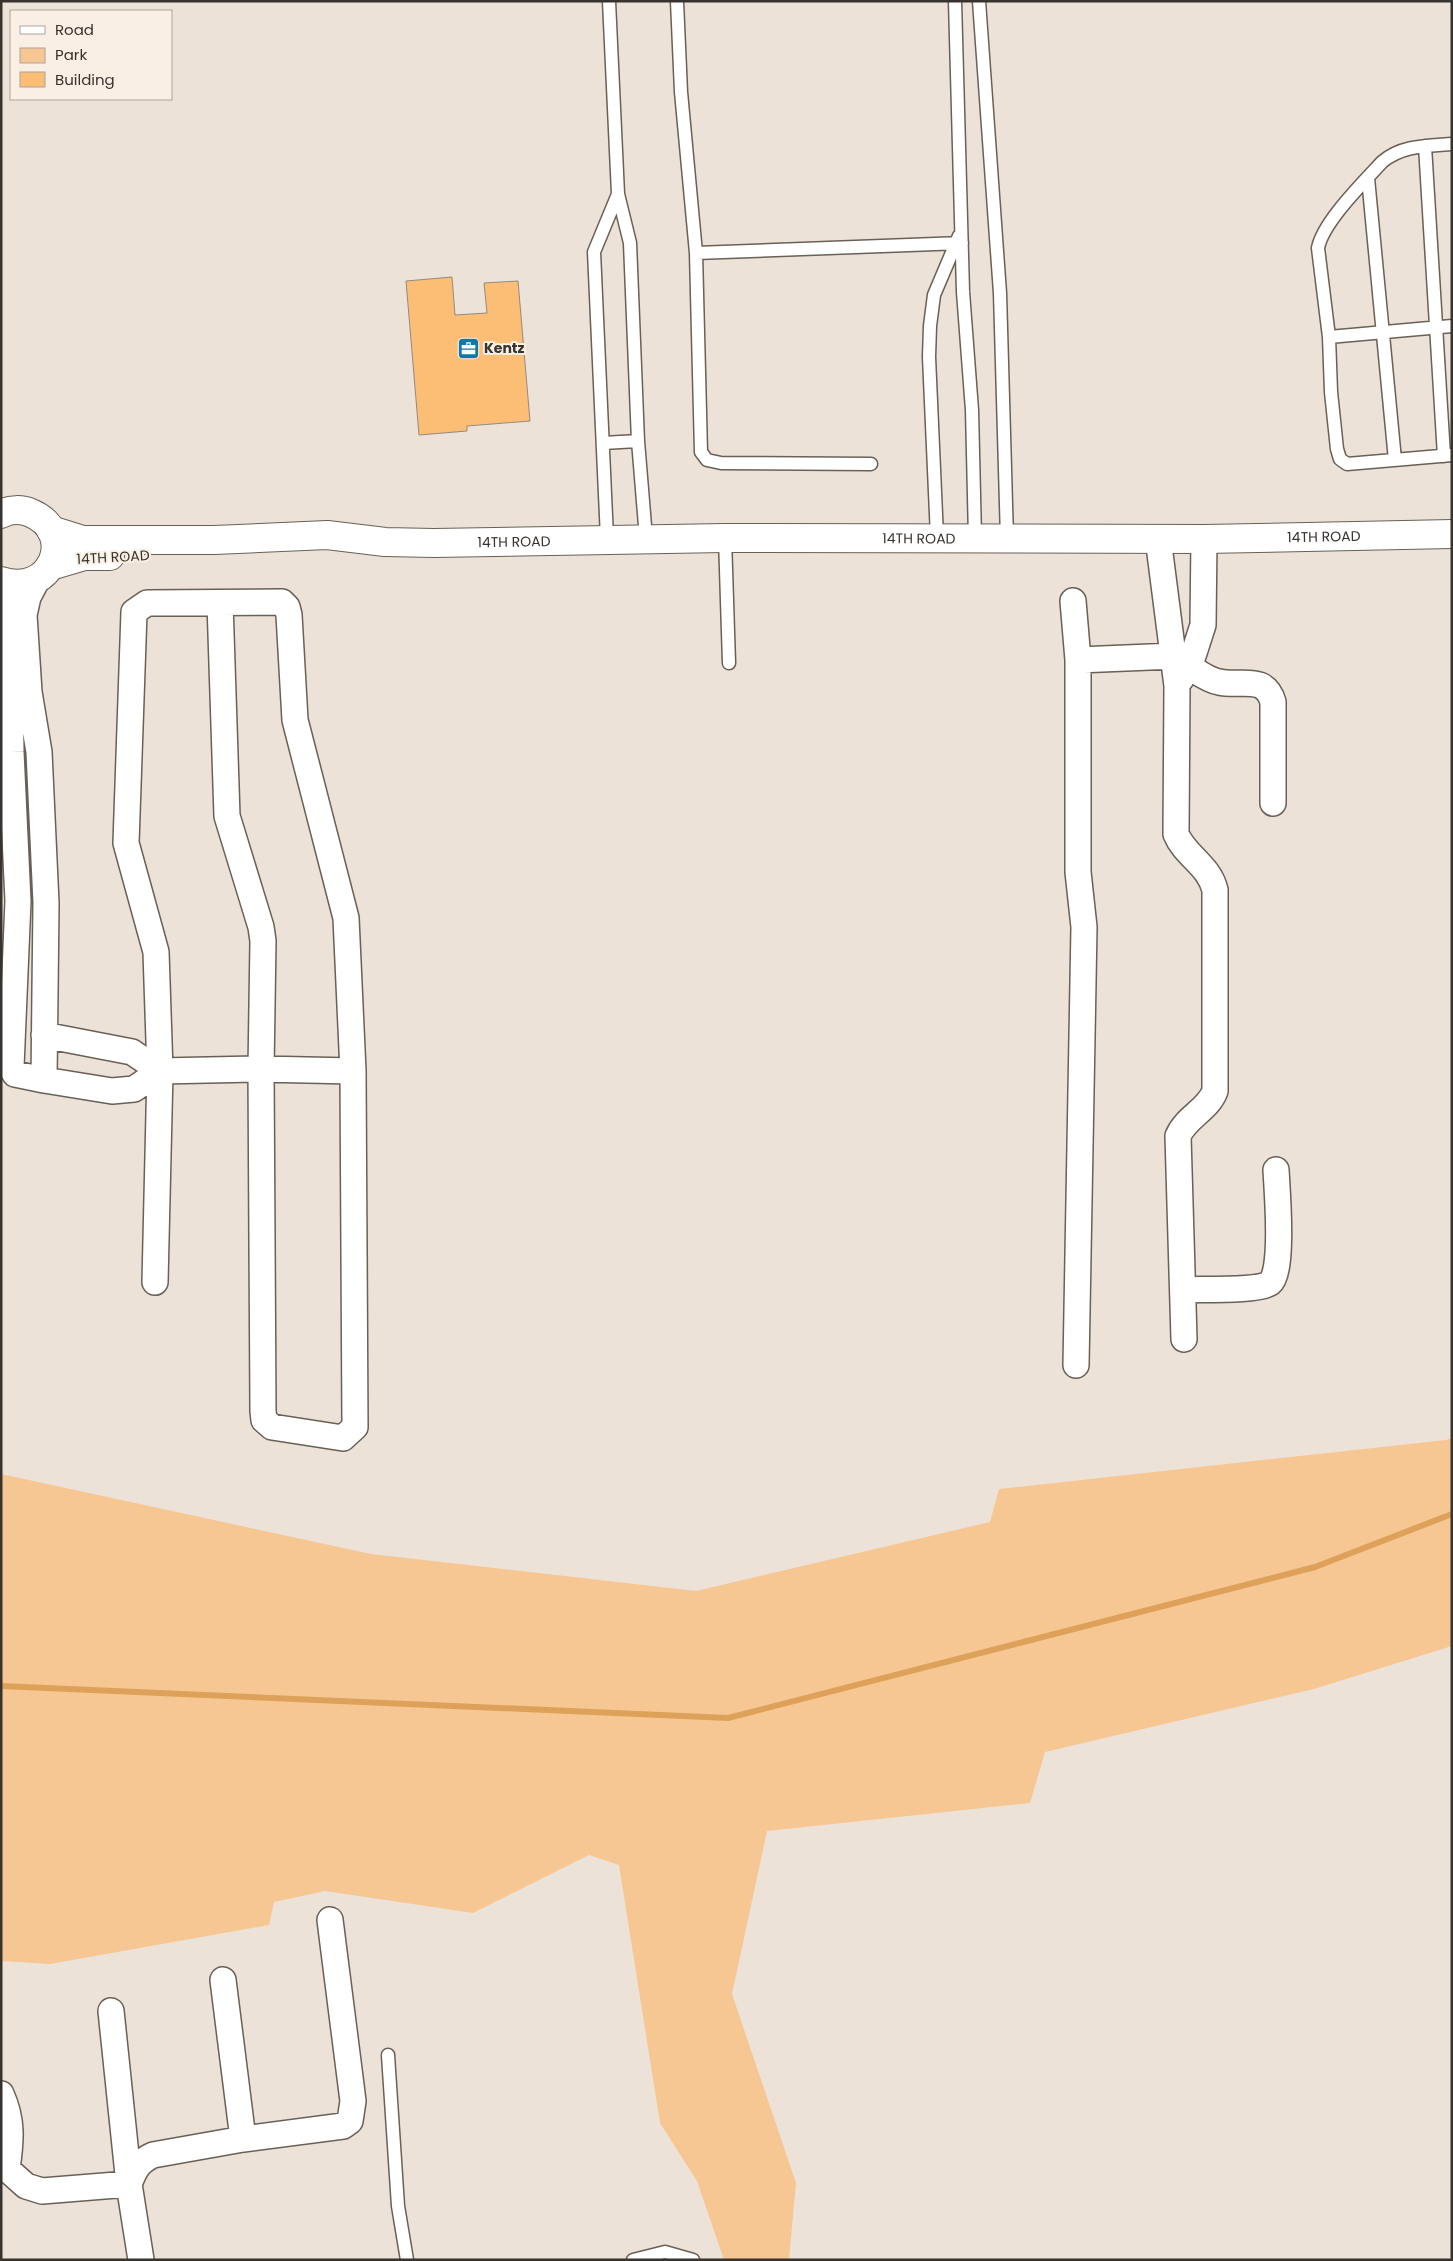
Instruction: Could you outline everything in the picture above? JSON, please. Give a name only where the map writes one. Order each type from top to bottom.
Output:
[{"type":"street","points":[[1,514],[17,510],[29,512],[40,517],[51,530],[56,548],[54,560],[28,597],[24,615],[29,692],[39,752],[46,902],[44,1080]]},
{"type":"street","name":"14TH ROAD","points":[[51,530],[83,540],[214,540],[327,534],[385,542],[434,543],[607,538],[938,537],[1204,539],[1452,534]]},
{"type":"street","points":[[1158,538],[1180,669],[1176,834],[1181,846],[1207,871],[1215,890],[1215,1091],[1211,1101],[1182,1126],[1178,1136],[1184,1339]]},
{"type":"street","points":[[1180,669],[1203,626],[1204,539]]},
{"type":"street","name":"14TH ROAD","points":[[1,582],[13,585],[26,584],[44,573],[84,556],[321,551],[385,542]]},
{"type":"street","points":[[1,582],[10,619],[6,752],[12,1071],[15,1074],[44,1080],[112,1091],[134,1088],[160,1072],[262,1069],[353,1072]]},
{"type":"street","points":[[1073,601],[1078,660],[1078,872],[1084,927],[1076,1365]]},
{"type":"street","points":[[155,1282],[160,1072],[156,952],[126,843],[134,612],[147,603],[282,602],[287,607],[295,720],[346,918],[353,1072],[355,1427],[343,1438],[272,1427],[264,1420],[262,1402],[262,1069],[264,941],[227,816],[220,603]]},
{"type":"street","points":[[1078,660],[1180,669],[1219,682],[1260,684],[1270,692],[1272,702],[1273,803]]},
{"type":"street","points":[[6,752],[39,752]]},
{"type":"street","points":[[10,901],[46,902]]},
{"type":"street","points":[[9,930],[45,931]]},
{"type":"street","points":[[44,1035],[132,1052],[160,1072]]},
{"type":"street","points":[[1183,1290],[1246,1288],[1268,1284],[1272,1281],[1277,1269],[1276,1170]]},
{"type":"street","points":[[129,2184],[136,2166],[153,2155],[243,2139],[338,2127],[350,2121],[353,2101],[330,1920]]},
{"type":"street","points":[[223,1980],[243,2139]]},
{"type":"street","points":[[111,2011],[129,2184],[141,2260]]},
{"type":"street","points":[[1,2094],[6,2105],[12,2130],[4,2168],[26,2186],[42,2191],[129,2184]]},
{"type":"lane","points":[[609,1],[618,194],[630,243],[638,441],[646,538]]},
{"type":"lane","points":[[677,1],[681,92],[696,253],[700,445],[704,458],[710,462],[721,463],[871,464]]},
{"type":"lane","points":[[955,1],[962,229],[960,243],[972,410],[975,538]]},
{"type":"lane","points":[[979,1],[1000,293],[1007,539]]},
{"type":"lane","points":[[1425,146],[1448,456],[1347,464],[1340,459],[1337,449],[1330,392],[1329,337],[1318,258],[1320,240],[1332,220],[1390,155],[1398,151],[1425,146],[1452,144]]},
{"type":"lane","points":[[1368,178],[1395,460]]},
{"type":"lane","points":[[607,538],[594,252],[618,194]]},
{"type":"lane","points":[[696,253],[960,243]]},
{"type":"lane","points":[[938,537],[929,358],[930,326],[934,295],[960,243]]},
{"type":"lane","points":[[1329,337],[1452,326]]},
{"type":"lane","points":[[603,443],[638,441]]},
{"type":"lane","points":[[725,538],[729,663]]},
{"type":"lane","points":[[388,2056],[398,2206],[407,2260]]},
{"type":"lane","points":[[633,2260],[665,2252],[693,2260]]},
{"type":"green space","points":[[1452,1438],[1452,1646],[1314,1689],[1045,1752],[1030,1803],[767,1831],[732,1994],[796,2183],[789,2260],[724,2260],[697,2181],[660,2123],[619,1865],[589,1855],[473,1913],[325,1891],[274,1902],[269,1925],[50,1964],[1,1961],[1,1474],[371,1554],[696,1591],[990,1522],[999,1489]]},
{"type":"building","name":"Kentz","points":[[452,277],[455,315],[487,313],[484,283],[518,281],[530,421],[467,426],[467,431],[419,435],[406,281]]},
{"type":"waterway","points":[[1,1686],[728,1718],[1315,1567],[1452,1514]]},
{"type":"place","name":"Kentz","points":[[468,348]]}]
